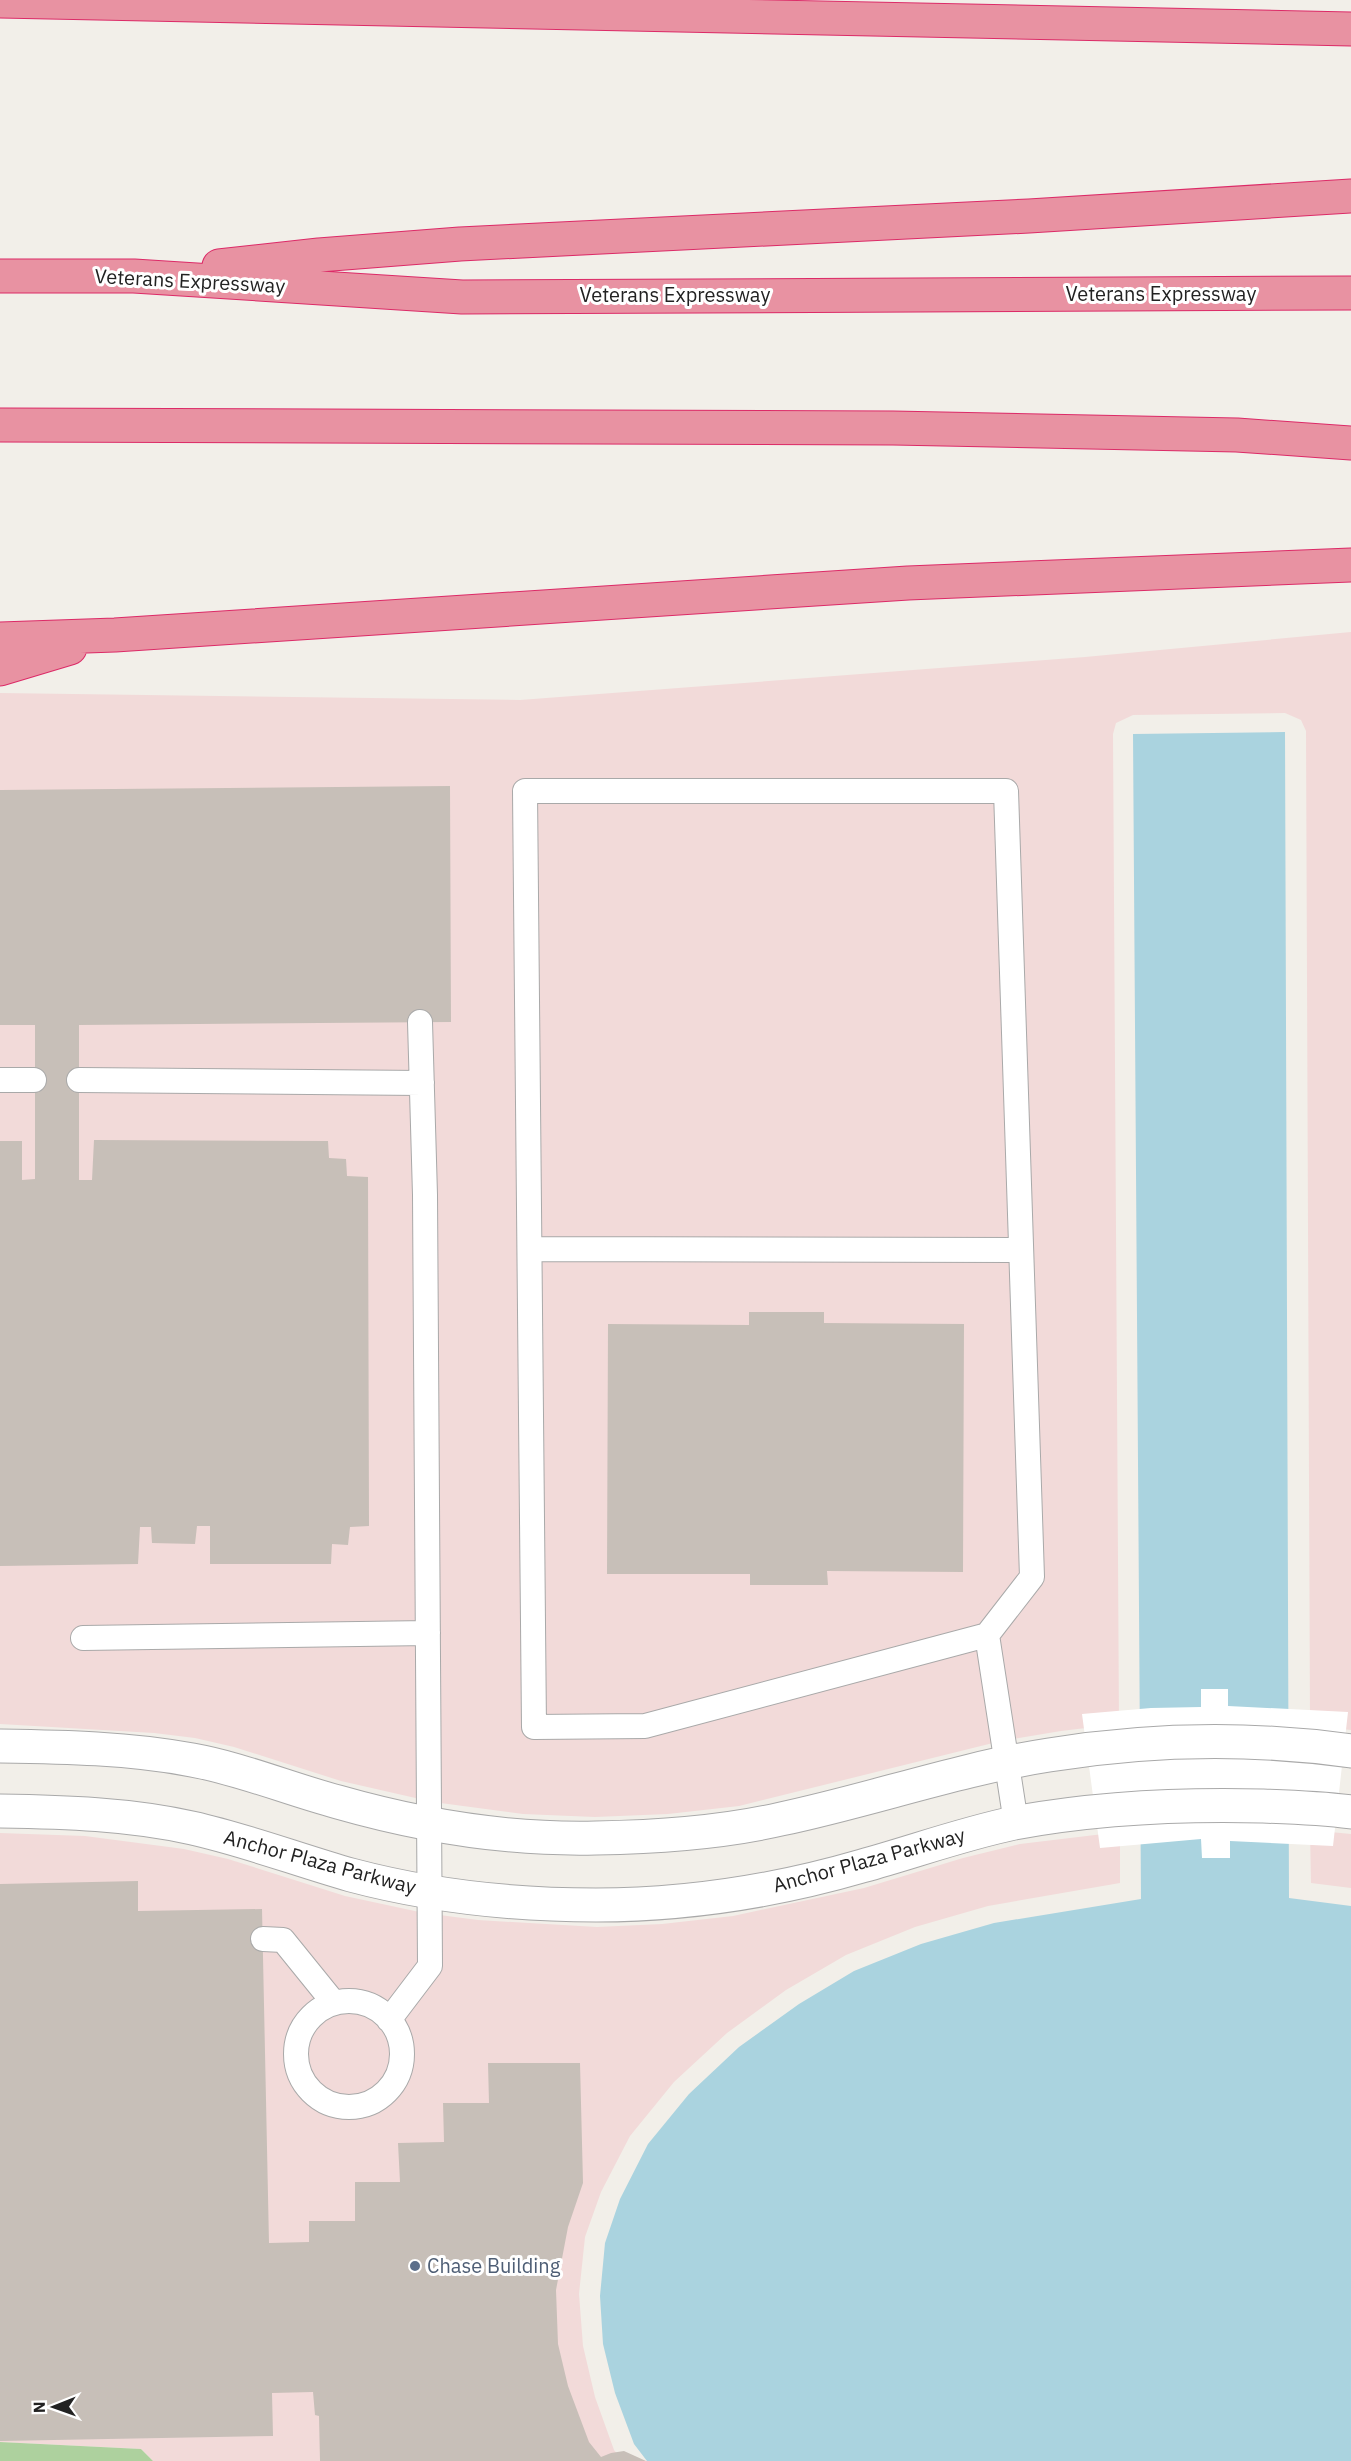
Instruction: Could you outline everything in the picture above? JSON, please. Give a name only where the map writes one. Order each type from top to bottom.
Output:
[{"type":"highway","points":[[0,0],[1351,29]]},
{"type":"highway","points":[[134,276],[319,255],[460,244],[1005,217],[1351,196]]},
{"type":"highway","name":"Veterans Expressway","points":[[0,276],[134,276],[462,297],[1351,293]]},
{"type":"highway","points":[[0,425],[893,428],[1237,435],[1351,443]]},
{"type":"highway","points":[[0,639],[115,635],[908,583],[1351,566]]},
{"type":"highway","points":[[0,669],[115,635]]},
{"type":"street","points":[[0,1746],[112,1750],[192,1760],[227,1768],[386,1816],[511,1835],[556,1838],[707,1832],[780,1820],[1006,1763],[1088,1749],[1143,1743],[1235,1741],[1347,1750]]},
{"type":"street","name":"Anchor Plaza Parkway","points":[[0,1811],[87,1815],[190,1828],[353,1875],[429,1892],[541,1904],[597,1905],[659,1903],[729,1895],[858,1868],[955,1837],[1016,1823],[1095,1812],[1232,1806],[1344,1811]]},
{"type":"lane","points":[[1006,790],[1032,1577],[987,1635],[645,1726],[534,1727],[530,1249],[525,791],[1006,790]]},
{"type":"lane","points":[[389,2020],[430,1966],[420,1022]]},
{"type":"lane","points":[[0,1080],[34,1080]]},
{"type":"lane","points":[[79,1080],[422,1083]]},
{"type":"lane","points":[[530,1249],[1020,1250]]},
{"type":"lane","points":[[83,1638],[428,1633]]},
{"type":"lane","points":[[987,1635],[1016,1823]]},
{"type":"lane","points":[[263,1939],[283,1940],[334,2003]]},
{"type":"lane","points":[[356,2001],[372,2006],[389,2020],[400,2038],[402,2064],[398,2076],[388,2091],[373,2102],[347,2108],[334,2106],[318,2098],[306,2086],[299,2072],[296,2057],[297,2042],[303,2027],[312,2015],[334,2003],[356,2001]]},
{"type":"shaded area","points":[[1351,632],[1351,1730],[1310,1725],[1306,731],[1301,720],[1285,713],[1133,715],[1116,723],[1113,734],[1119,1724],[1001,1741],[739,1806],[668,1814],[595,1817],[523,1814],[433,1802],[341,1781],[234,1747],[195,1738],[154,1733],[0,1724],[0,693],[520,700],[1085,657]]},
{"type":"shaded area","points":[[1310,1830],[1351,1834],[1351,1888],[1311,1883]]},
{"type":"shaded area","points":[[1120,1832],[1120,1883],[988,1906],[915,1927],[846,1955],[786,1990],[727,2033],[674,2082],[630,2136],[601,2192],[585,2237],[579,2294],[583,2346],[595,2397],[614,2450],[623,2461],[153,2461],[141,2449],[0,2442],[0,1833],[85,1836],[184,1849],[228,1859],[345,1896],[424,1913],[478,1920],[597,1927],[662,1924],[733,1916],[864,1888],[963,1858],[1020,1844]]},
{"type":"green space","points":[[0,2442],[141,2449],[153,2461],[0,2461]]},
{"type":"water","points":[[1285,732],[1289,1898],[1351,1906],[1351,2461],[647,2461],[634,2444],[615,2393],[603,2344],[600,2296],[605,2243],[620,2199],[648,2144],[689,2094],[739,2047],[799,2004],[854,1971],[921,1944],[994,1923],[1141,1899],[1133,734]]},
{"type":"pier","points":[[1201,1689],[1228,1689],[1228,1706],[1348,1712],[1333,1846],[1230,1841],[1230,1858],[1202,1858],[1201,1839],[1100,1848],[1082,1714],[1151,1708],[1201,1707]]},
{"type":"building","points":[[450,786],[451,1022],[79,1025],[79,1180],[92,1180],[94,1140],[328,1141],[329,1158],[346,1159],[347,1176],[368,1177],[369,1526],[350,1527],[348,1545],[332,1544],[331,1564],[210,1564],[210,1526],[197,1526],[195,1544],[152,1543],[151,1527],[140,1527],[138,1564],[0,1566],[0,1141],[22,1141],[22,1180],[35,1179],[35,1025],[0,1025],[0,790]]},
{"type":"building","points":[[749,1312],[824,1312],[824,1323],[964,1324],[963,1572],[827,1571],[828,1585],[750,1585],[750,1574],[607,1574],[608,1324],[749,1325]]},
{"type":"building","points":[[138,1881],[138,1911],[262,1909],[269,2243],[309,2242],[309,2221],[355,2221],[355,2182],[400,2182],[398,2143],[444,2142],[443,2103],[489,2103],[488,2063],[580,2063],[583,2183],[568,2227],[556,2290],[558,2344],[568,2386],[589,2442],[601,2457],[624,2451],[646,2461],[320,2461],[319,2416],[315,2415],[313,2392],[272,2393],[273,2436],[0,2441],[0,1884]]},
{"type":"place","name":"Chase Building","points":[[415,2266]]}]
